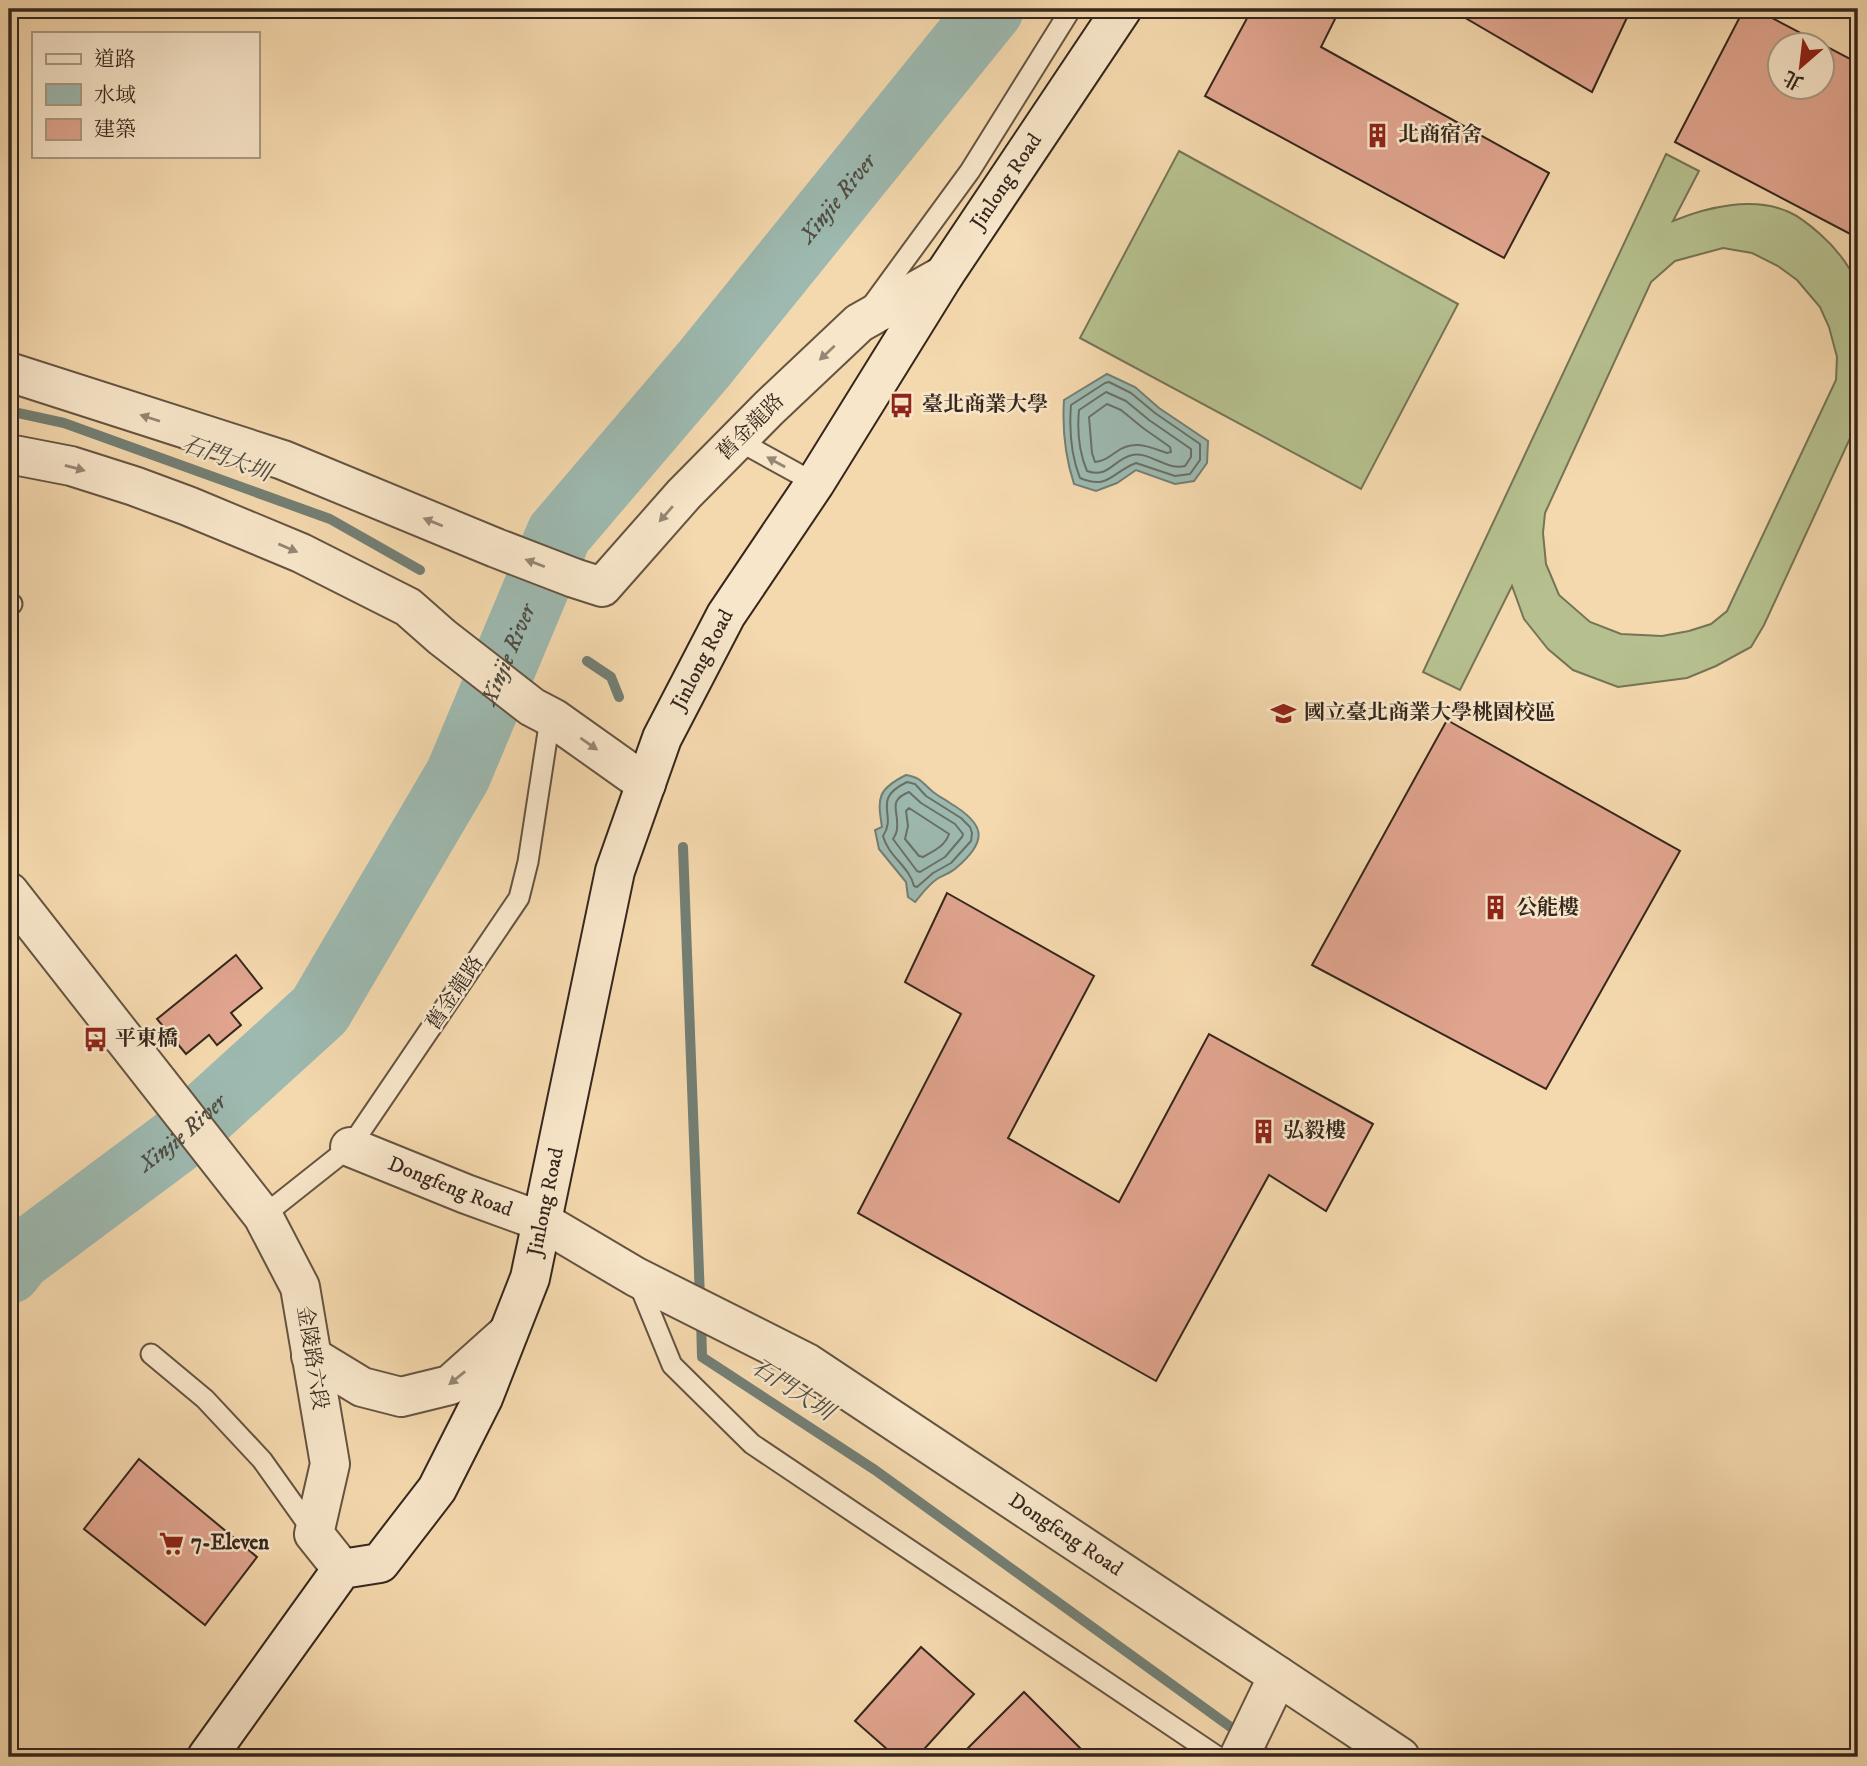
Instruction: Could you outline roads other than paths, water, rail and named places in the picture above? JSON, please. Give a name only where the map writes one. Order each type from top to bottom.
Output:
[{"type":"street","name":"Jinlong Road","points":[[342,1569],[380,1563],[437,1489],[483,1398],[530,1278],[615,871],[662,738],[726,615],[815,483],[944,275],[1122,9]]},
{"type":"street","name":"舊金龍路","points":[[9,372],[283,460],[496,548],[602,587],[684,494],[769,408],[859,323],[944,275]]},
{"type":"street","points":[[9,453],[71,466],[134,486],[301,553],[408,607],[442,637],[542,713],[646,784]]},
{"type":"street","name":"金陵路六段","points":[[9,892],[262,1216],[300,1287],[330,1464],[314,1534]]},
{"type":"street","name":"Dongfeng Road","points":[[350,1147],[543,1222],[649,1284],[807,1363],[1400,1757]]},
{"type":"street","points":[[311,1356],[362,1387],[401,1397],[450,1385],[508,1333]]},
{"type":"street","points":[[207,1757],[342,1569],[314,1534]]},
{"type":"street","points":[[1238,1747],[1278,1676]]},
{"type":"lane","points":[[859,323],[970,171],[1072,9]]},
{"type":"lane","points":[[737,440],[815,483]]},
{"type":"lane","name":"舊金龍路","points":[[262,1216],[350,1147],[519,898],[528,862],[548,732],[542,713]]},
{"type":"lane","points":[[649,1284],[671,1365],[752,1444],[1238,1747]]},
{"type":"lane","points":[[151,1354],[205,1399],[262,1460],[314,1534]]},
{"type":"water","points":[[1107,374],[1135,387],[1159,408],[1208,441],[1207,463],[1194,481],[1175,484],[1136,470],[1117,483],[1096,491],[1074,484],[1065,443],[1064,400]]},
{"type":"water","points":[[906,775],[918,779],[962,811],[976,825],[979,833],[978,841],[967,858],[954,870],[934,881],[915,902],[908,897],[906,882],[879,849],[875,830],[882,827],[882,795],[890,785]]},
{"type":"waterway","name":"Xinjie River","points":[[9,1271],[19,1258],[176,1141],[320,1010],[458,775],[559,534],[704,364],[991,9]]},
{"type":"waterway","name":"石門大圳","points":[[9,411],[64,423],[330,519],[420,570]]},
{"type":"waterway","name":"石門大圳","points":[[587,661],[611,677],[619,697]]},
{"type":"waterway","name":"石門大圳","points":[[683,847],[700,1299]]},
{"type":"waterway","name":"石門大圳","points":[[701,1318],[702,1357],[875,1470],[1272,1757]]},
{"type":"place","name":"北商宿舍","points":[[1378,135]]},
{"type":"place","name":"臺北商業大學","points":[[902,405]]},
{"type":"place","name":"國立臺北商業大學桃園校區","points":[[1284,713]]},
{"type":"place","name":"公能樓","points":[[1496,908]]},
{"type":"place","name":"平東橋","points":[[95,1039]]},
{"type":"place","name":"弘毅樓","points":[[1263,1131]]},
{"type":"place","name":"7-Eleven","points":[[171,1543]]}]
